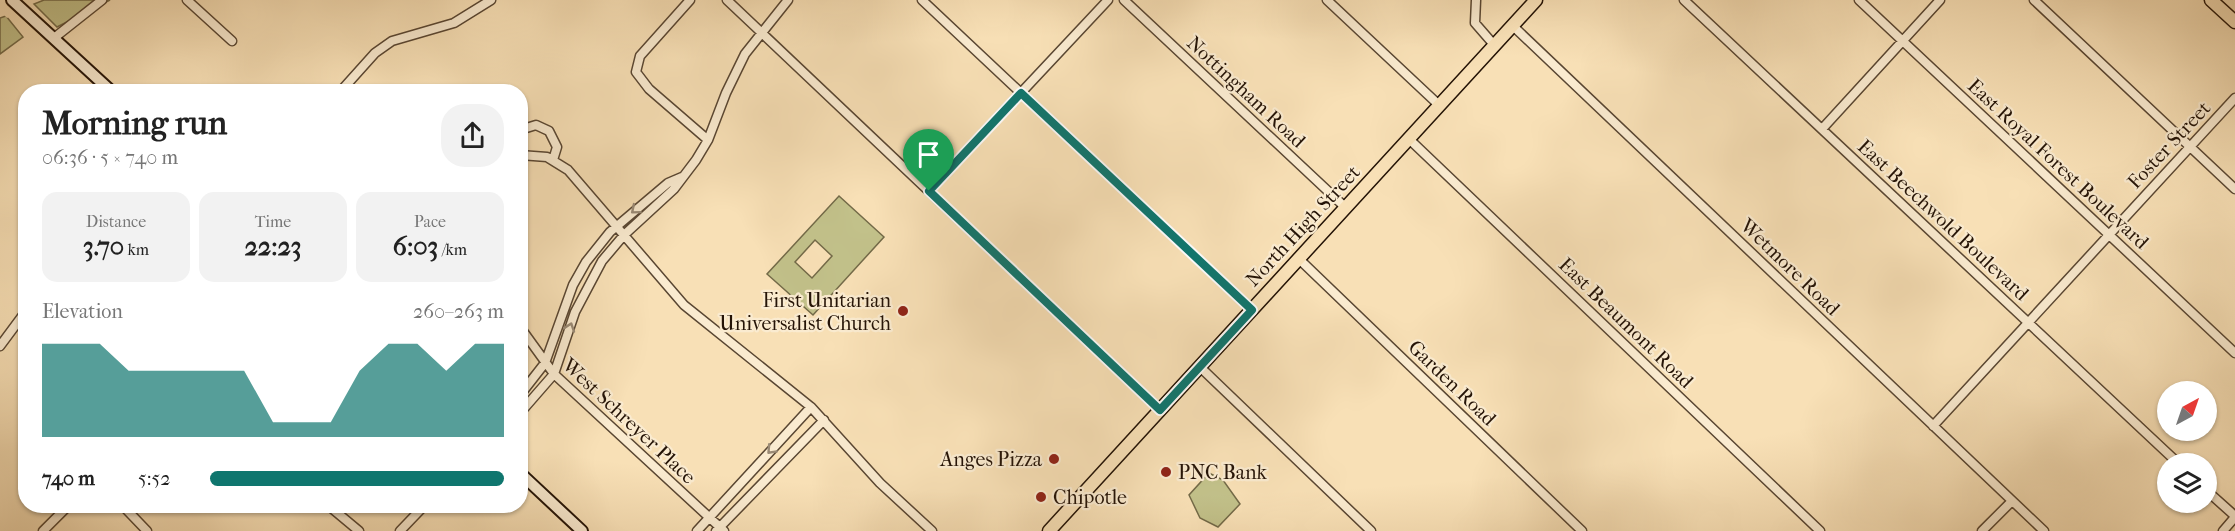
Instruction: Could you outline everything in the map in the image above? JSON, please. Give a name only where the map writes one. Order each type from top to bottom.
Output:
[{"type":"main road","points":[[12,0],[103,84]]},
{"type":"main road","name":"North High Street","points":[[1049,531],[1536,0]]},
{"type":"main road","points":[[2211,0],[2235,22]]},
{"type":"main road","points":[[528,480],[582,531]]},
{"type":"street","points":[[54,38],[86,10],[102,0]]},
{"type":"street","points":[[187,0],[232,41]]},
{"type":"street","points":[[347,84],[375,53],[392,41],[454,23],[491,0]]},
{"type":"street","points":[[690,0],[640,57],[636,72],[649,89],[708,140]]},
{"type":"street","points":[[727,0],[1160,410]]},
{"type":"street","points":[[528,404],[554,374],[575,312],[592,276],[624,235],[674,189],[708,140],[736,70],[788,0]]},
{"type":"street","points":[[922,0],[1252,310]]},
{"type":"street","points":[[929,191],[1108,0]]},
{"type":"street","name":"Nottingham Road","points":[[1124,0],[1346,208]]},
{"type":"street","points":[[1327,0],[1440,106]]},
{"type":"street","points":[[1476,0],[1475,23],[1495,46]]},
{"type":"street","name":"East Beechwold Boulevard","points":[[1684,0],[2167,453]]},
{"type":"street","name":"East Royal Forest Boulevard","points":[[1859,0],[2235,352]]},
{"type":"street","points":[[1822,129],[1940,0]]},
{"type":"street","points":[[2034,0],[2235,189]]},
{"type":"street","name":"Wetmore Road","points":[[1513,26],[2043,531]]},
{"type":"street","name":"Foster Street","points":[[1933,426],[2235,98]]},
{"type":"street","points":[[528,128],[541,126],[552,134],[557,147],[553,160]]},
{"type":"street","name":"East Beaumont Road","points":[[1409,139],[1820,531]]},
{"type":"street","points":[[528,154],[553,160],[573,175],[684,304],[811,407],[880,483],[932,531]]},
{"type":"street","points":[[528,385],[545,363],[573,285],[597,246],[668,183],[682,177]]},
{"type":"street","name":"Garden Road","points":[[1299,259],[1582,531]]},
{"type":"street","points":[[0,346],[18,322]]},
{"type":"street","name":"West Schreyer Place","points":[[528,339],[554,374],[720,530]]},
{"type":"street","points":[[1200,367],[1371,531]]},
{"type":"street","points":[[697,531],[811,407]]},
{"type":"street","points":[[720,530],[824,420]]},
{"type":"street","points":[[2217,500],[2235,517],[2223,531]]},
{"type":"street","points":[[1982,531],[2012,501]]},
{"type":"street","points":[[44,531],[61,513]]},
{"type":"street","points":[[130,513],[147,531]]},
{"type":"street","points":[[337,513],[359,531]]},
{"type":"street","points":[[400,531],[417,513]]},
{"type":"shaded area","points":[[44,0],[110,0],[57,27],[34,4]]},
{"type":"shaded area","points":[[6,16],[23,37],[0,54],[0,18]]},
{"type":"shaded area","points":[[839,196],[884,237],[813,315],[767,274]],"holes":[[[815,240],[832,256],[812,278],[795,262]]]},
{"type":"shaded area","points":[[1209,473],[1223,480],[1240,504],[1218,527],[1200,518],[1189,495]]},
{"type":"pier","points":[[0,0],[26,0],[34,7],[7,18],[0,11]]},
{"type":"place","name":"First Unitarian Universalist Church","points":[[903,311]]},
{"type":"place","name":"Anges Pizza","points":[[1054,459]]},
{"type":"place","name":"PNC Bank","points":[[1166,472]]},
{"type":"place","name":"Chipotle","points":[[1041,497]]},
{"type":"route","points":[[1021,93],[1252,310],[1160,410],[929,191],[1021,93]]}]
